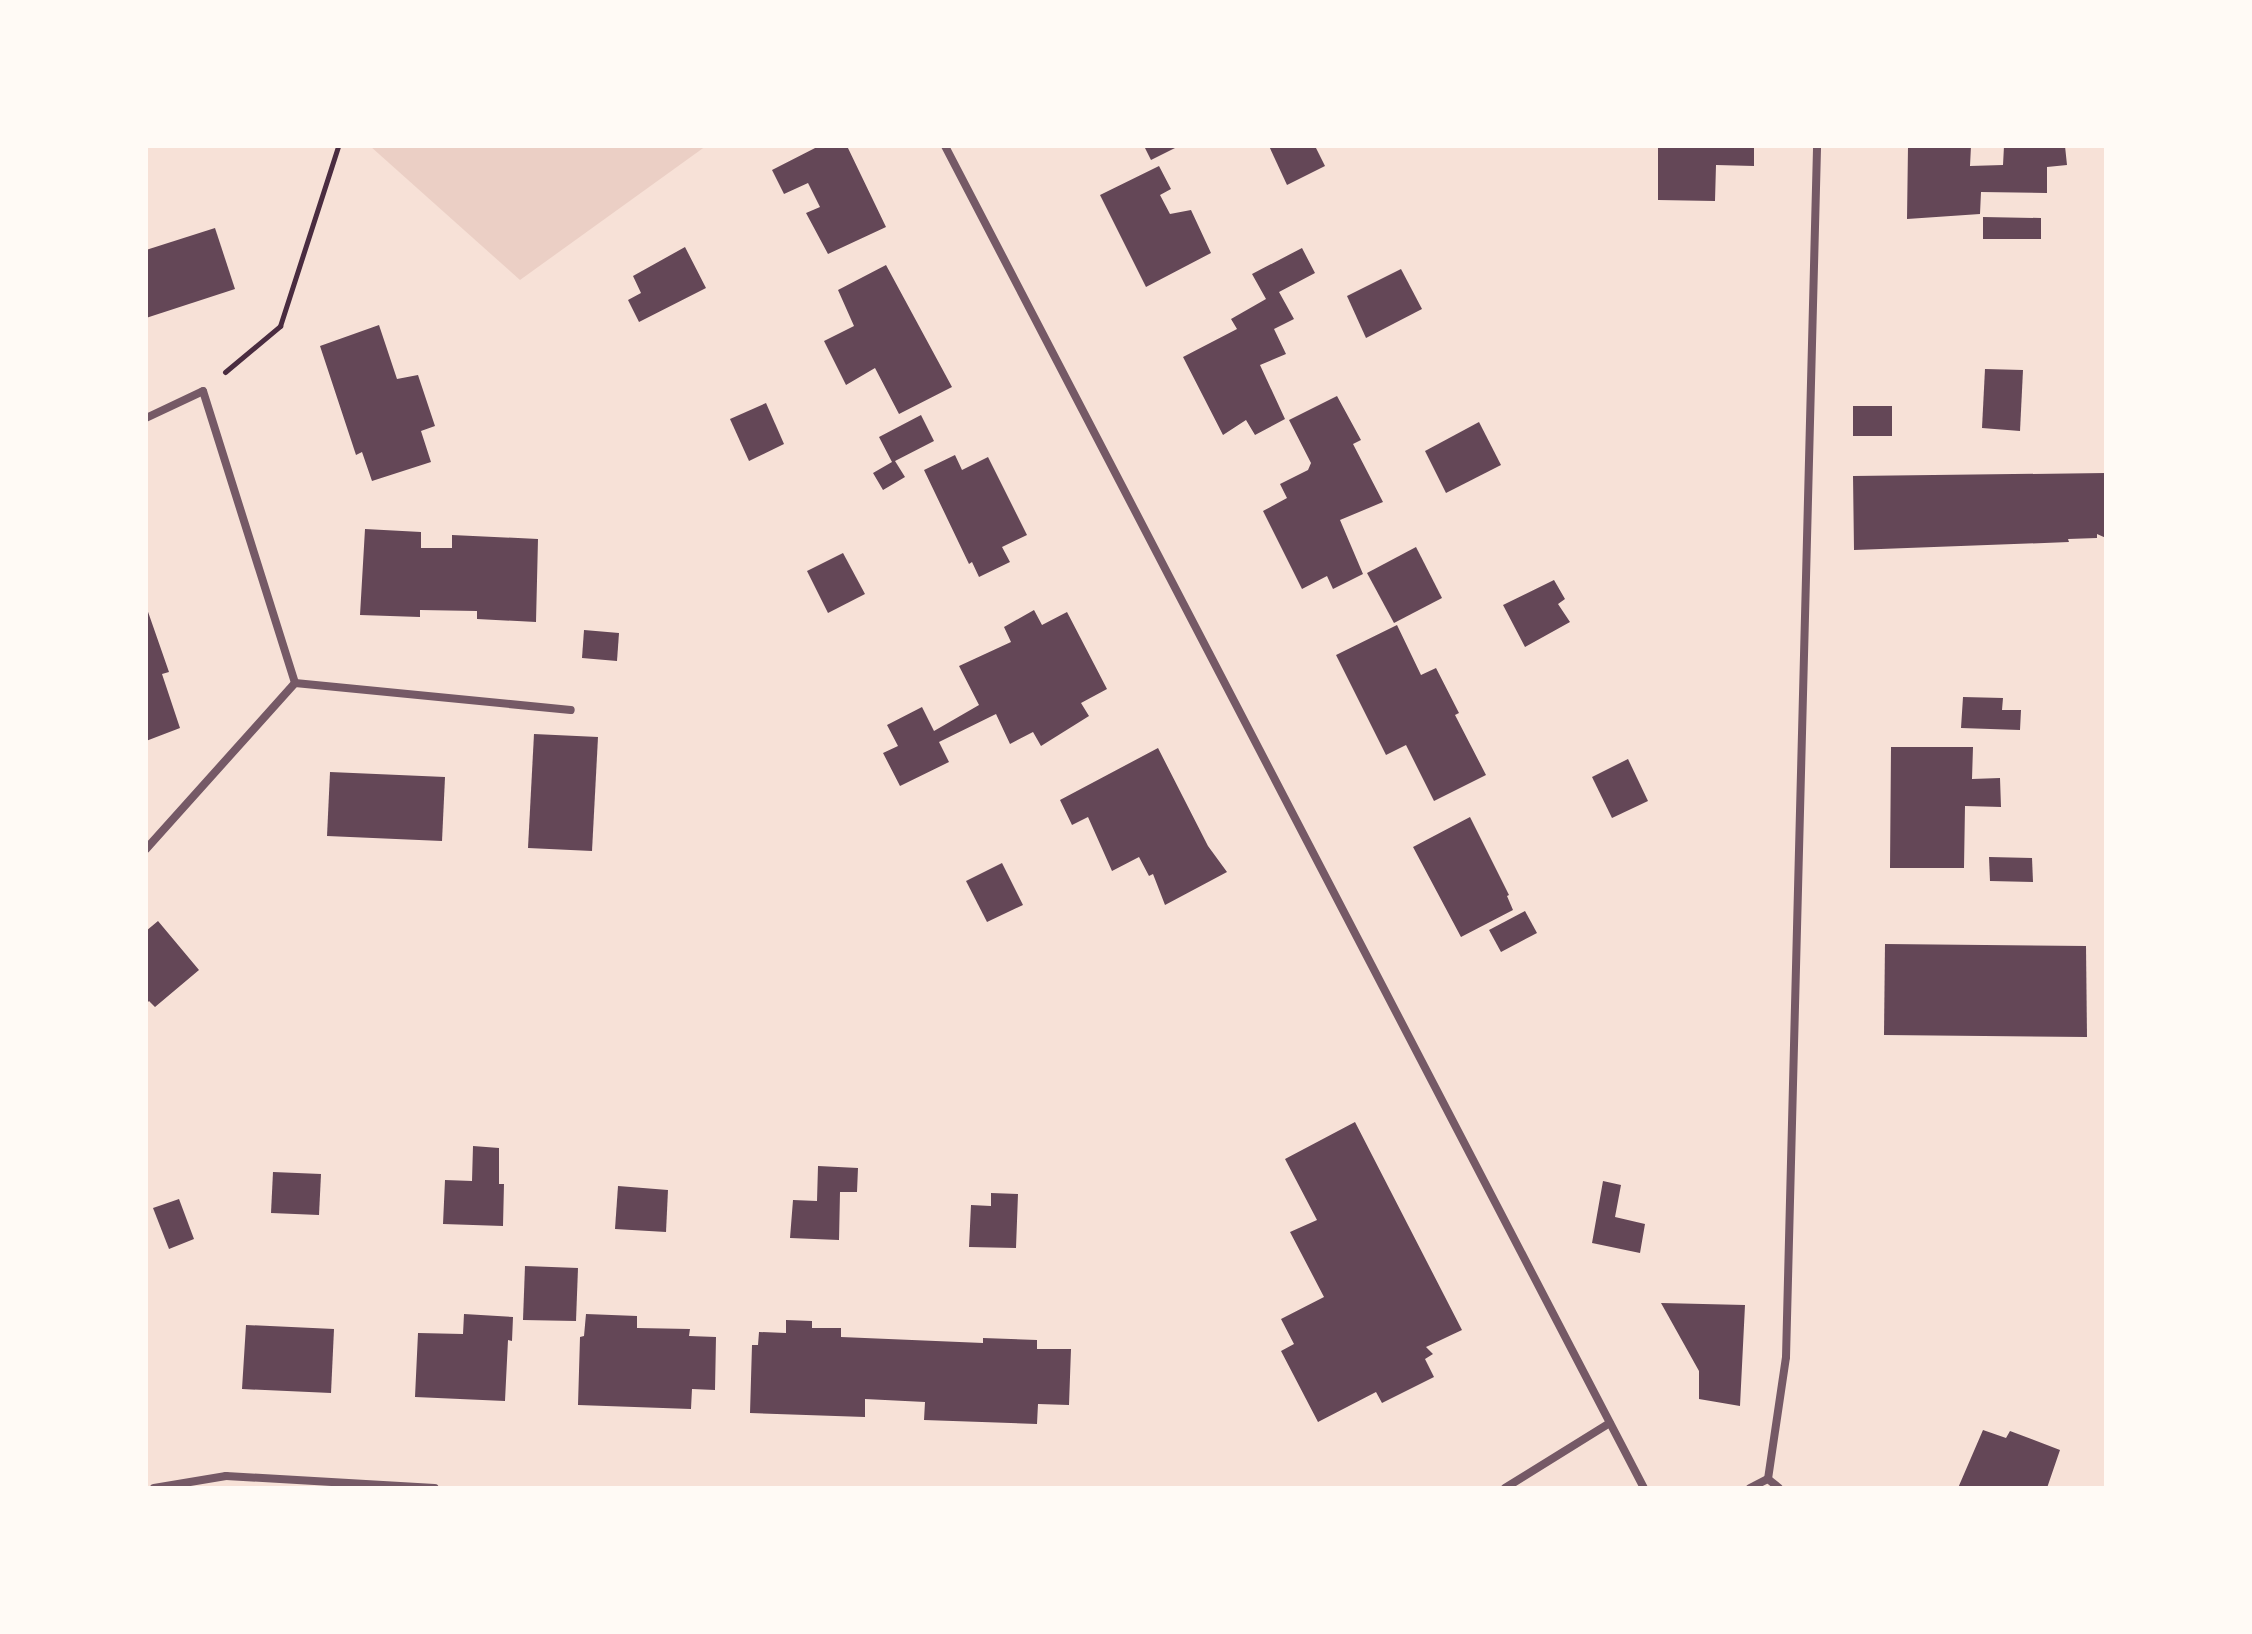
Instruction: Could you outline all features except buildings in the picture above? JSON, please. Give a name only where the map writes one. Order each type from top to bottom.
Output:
[{"type":"street","points":[[945,146],[1644,1488]]},
{"type":"street","points":[[1768,1479],[1786,1357],[1817,146]]},
{"type":"street","points":[[146,418],[203,391],[295,683]]},
{"type":"street","points":[[295,683],[571,710]]},
{"type":"street","points":[[146,849],[295,683]]},
{"type":"street","points":[[1505,1488],[1610,1423]]},
{"type":"street","points":[[154,1488],[226,1476],[435,1488]]},
{"type":"street","points":[[1750,1488],[1768,1479]]},
{"type":"street","points":[[1768,1479],[1779,1488]]},
{"type":"path","points":[[203,391],[280,326],[338,146]]},
{"type":"shaded area","points":[[370,146],[706,146],[520,280]]}]
